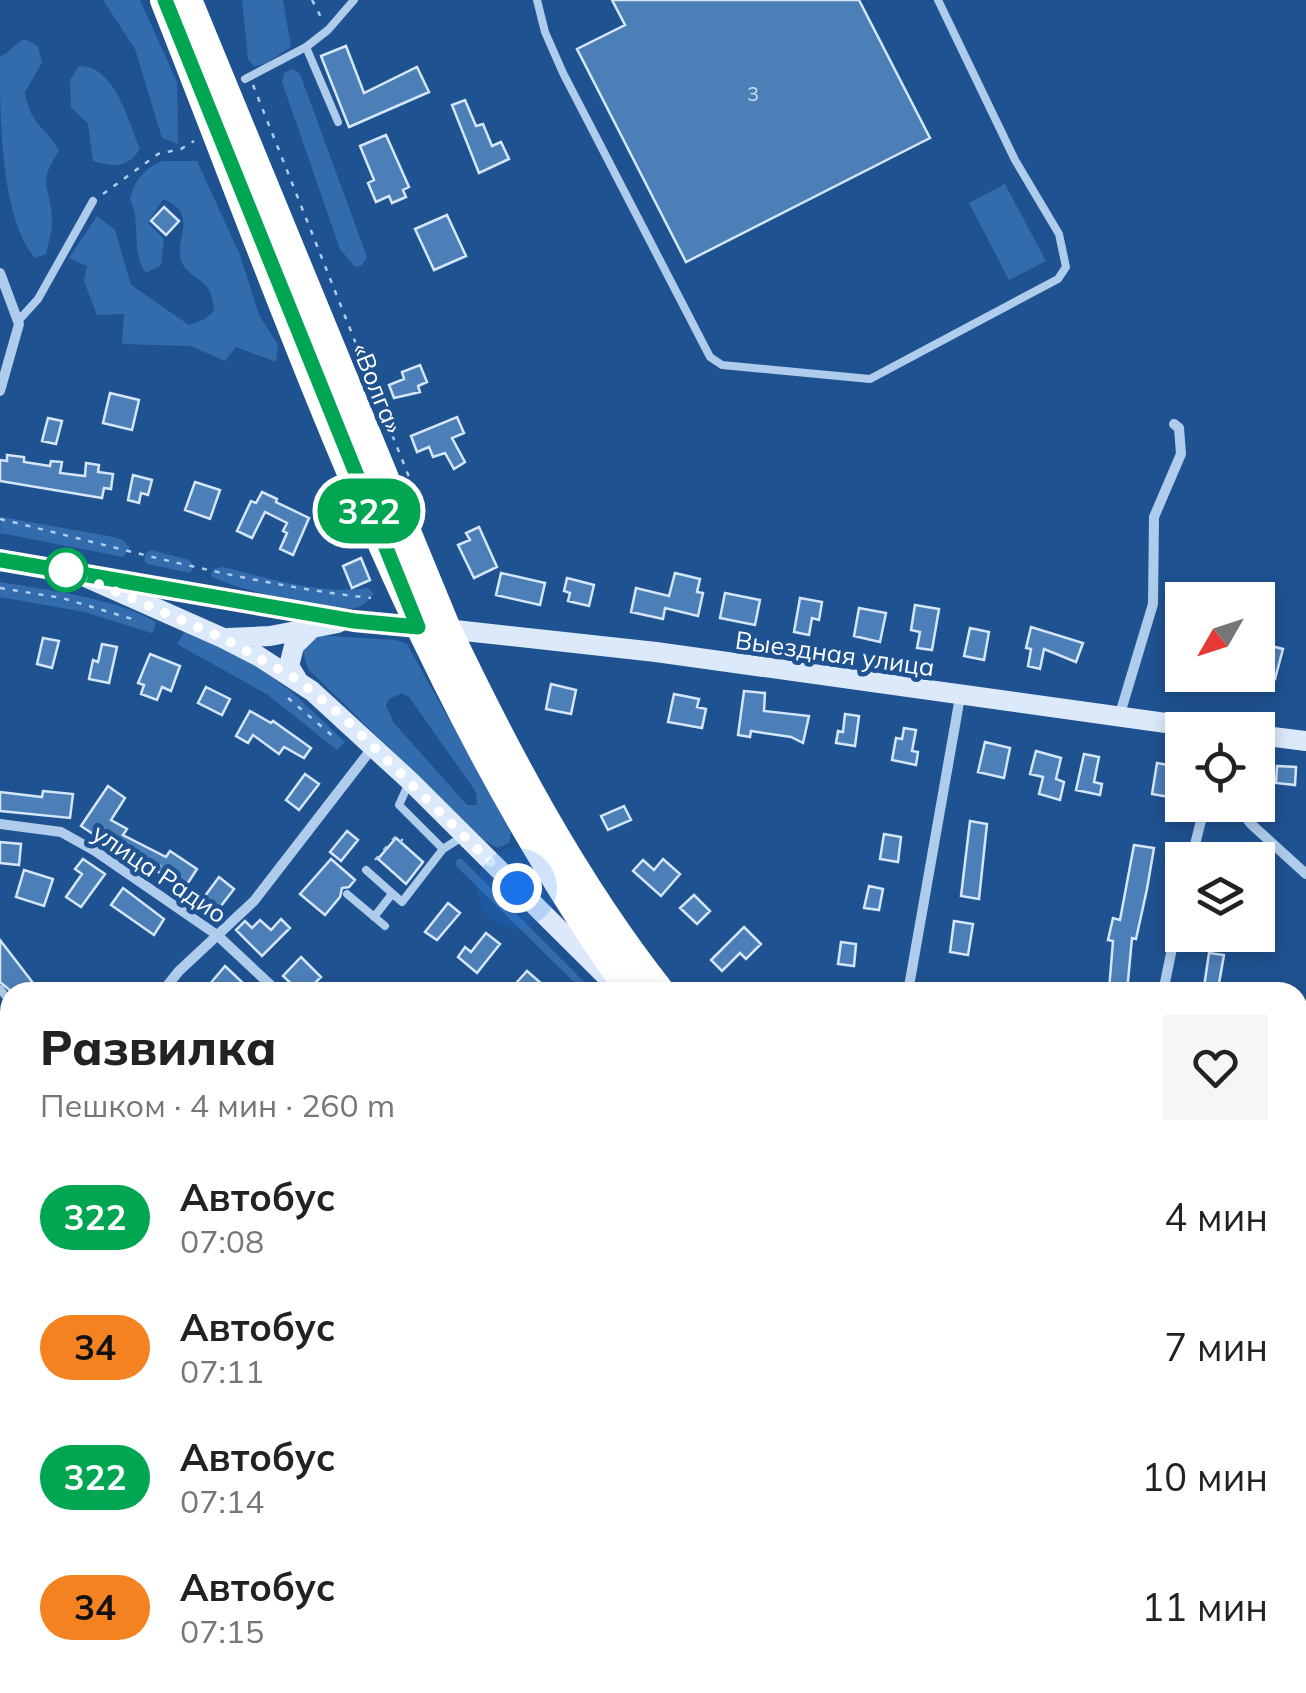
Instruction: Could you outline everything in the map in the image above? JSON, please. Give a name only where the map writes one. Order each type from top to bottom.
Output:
[{"type":"highway","name":"«Волга»","points":[[165,0],[432,628],[484,708],[552,830],[653,982]]},
{"type":"highway","name":"«Волга»","points":[[188,0],[480,750],[530,838],[625,982]]},
{"type":"main road","points":[[0,560],[247,608],[354,621]]},
{"type":"main road","points":[[72,571],[232,638],[292,681],[373,746],[612,982]]},
{"type":"main road","points":[[247,608],[270,636],[292,681]]},
{"type":"main road","points":[[232,638],[247,608]]},
{"type":"main road","name":"Выездная улица","points":[[354,621],[656,652],[1165,724]]},
{"type":"main road","points":[[232,638],[270,636],[354,621]]},
{"type":"main road","points":[[292,681],[294,646],[313,627]]},
{"type":"main road","points":[[1275,737],[1306,741]]},
{"type":"street","points":[[0,273],[18,321],[0,392]]},
{"type":"street","points":[[1119,718],[1154,604],[1154,517],[1181,454],[1179,428],[1174,424]]},
{"type":"street","points":[[910,982],[960,697]]},
{"type":"street","points":[[170,982],[254,901],[373,746]]},
{"type":"street","points":[[1249,822],[1306,874]]},
{"type":"street","name":"улица Радио","points":[[0,824],[61,832],[217,934],[267,982]]},
{"type":"street","points":[[1164,982],[1171,952]]},
{"type":"lane","points":[[248,78],[328,30],[354,0]]},
{"type":"lane","points":[[537,0],[545,32],[563,74],[710,357],[722,365],[866,379],[1058,280],[1066,268],[1058,234],[1016,160],[938,0]]},
{"type":"lane","points":[[306,46],[338,122]]},
{"type":"lane","points":[[18,321],[38,299],[93,201]]},
{"type":"lane","points":[[410,782],[399,806],[443,848]]},
{"type":"lane","points":[[366,870],[402,902],[443,848],[465,835]]},
{"type":"lane","points":[[347,894],[385,926]]},
{"type":"lane","points":[[374,917],[392,894]]},
{"type":"path","points":[[312,0],[328,30]]},
{"type":"path","points":[[248,78],[416,494]]},
{"type":"path","points":[[93,201],[158,154],[181,150],[204,136]]},
{"type":"path","points":[[0,519],[221,576],[371,598]]},
{"type":"path","points":[[0,588],[62,598],[143,622]]},
{"type":"path","points":[[292,681],[337,739]]},
{"type":"path","points":[[397,835],[400,842]]},
{"type":"shaded area","points":[[103,0],[140,0],[177,82],[178,144],[162,138],[135,49]]},
{"type":"shaded area","points":[[242,0],[283,0],[291,47],[265,64],[254,66],[248,59]]},
{"type":"shaded area","points":[[25,39],[38,46],[42,63],[25,92],[28,103],[34,119],[59,151],[46,180],[52,221],[50,238],[46,254],[35,258],[23,240],[9,191],[1,107],[0,56]]},
{"type":"shaded area","points":[[79,66],[102,75],[119,97],[140,149],[125,163],[93,161],[88,123],[71,108],[70,80]]},
{"type":"shaded area","points":[[293,69],[300,74],[367,257],[362,265],[355,267],[340,249],[282,82],[284,73]]},
{"type":"shaded area","points":[[162,161],[197,161],[240,255],[259,315],[278,345],[276,362],[236,347],[225,361],[191,346],[122,344],[124,314],[97,315],[84,281],[87,266],[69,258],[97,216],[115,230],[131,285],[189,325],[214,311],[208,288],[181,260],[180,212],[163,199],[148,223],[164,239],[161,265],[146,273],[141,264],[130,200],[141,176]]},
{"type":"shaded area","points":[[1005,184],[1046,261],[1009,280],[969,203]]},
{"type":"shaded area","points":[[1,517],[109,536],[123,540],[130,548],[123,557],[0,533]]},
{"type":"shaded area","points":[[151,550],[189,560],[194,566],[190,573],[148,564],[144,561]]},
{"type":"shaded area","points":[[222,567],[313,587],[368,588],[374,594],[355,608],[304,603],[211,576],[213,569]]},
{"type":"shaded area","points":[[0,582],[121,607],[156,622],[154,631],[85,612],[0,597]]},
{"type":"shaded area","points":[[186,629],[244,658],[292,692],[345,742],[337,750],[268,695],[177,644]]},
{"type":"shaded area","points":[[314,635],[407,644],[511,831],[509,843],[498,848],[485,841],[308,669],[303,652]],"holes":[[[402,693],[409,697],[476,792],[477,805],[467,805],[393,722],[386,705],[389,699]]]},
{"type":"shaded area","points":[[457,859],[462,859],[584,982],[574,982],[456,866]]},
{"type":"building","points":[[612,0],[859,0],[930,138],[686,262],[577,49],[625,25]]},
{"type":"building","points":[[346,46],[364,93],[417,67],[429,92],[349,127],[321,56]]},
{"type":"building","points":[[465,100],[476,126],[483,124],[492,146],[501,142],[509,159],[479,173],[452,105]]},
{"type":"building","points":[[386,135],[409,187],[403,190],[406,197],[392,203],[389,196],[376,202],[368,183],[374,180],[360,146]]},
{"type":"building","points":[[164,207],[179,221],[166,235],[151,221]]},
{"type":"building","points":[[447,215],[466,256],[434,270],[415,229]]},
{"type":"building","points":[[420,365],[427,382],[418,386],[420,392],[394,398],[389,385],[404,379],[402,372]]},
{"type":"building","points":[[110,393],[139,400],[132,430],[103,423]]},
{"type":"building","points":[[457,417],[464,433],[452,438],[465,462],[454,469],[445,453],[433,457],[429,447],[417,452],[411,436]]},
{"type":"building","points":[[48,418],[62,421],[56,444],[42,441]]},
{"type":"building","points":[[7,455],[50,466],[51,461],[62,462],[60,473],[85,476],[86,463],[99,465],[98,472],[113,474],[111,489],[104,488],[102,498],[0,481],[0,460],[7,461]]},
{"type":"building","points":[[133,475],[152,480],[148,495],[141,493],[139,503],[128,500]]},
{"type":"building","points":[[195,482],[220,490],[210,519],[185,510]]},
{"type":"building","points":[[262,492],[309,518],[293,555],[280,549],[287,523],[265,512],[252,538],[237,531],[251,501],[256,503]]},
{"type":"building","points":[[479,527],[497,567],[474,578],[458,545],[470,540],[466,533]]},
{"type":"building","points":[[361,558],[370,580],[352,588],[343,566]]},
{"type":"building","points":[[501,573],[545,583],[540,605],[496,595]]},
{"type":"building","points":[[675,573],[700,579],[697,592],[703,593],[698,616],[665,608],[663,619],[631,612],[636,588],[669,596]]},
{"type":"building","points":[[567,578],[594,585],[589,606],[568,601],[570,593],[564,591]]},
{"type":"building","points":[[725,593],[760,600],[755,625],[720,618]]},
{"type":"building","points":[[800,598],[822,602],[819,620],[812,618],[809,635],[794,632]]},
{"type":"building","points":[[915,605],[939,609],[932,650],[917,648],[920,632],[911,630]]},
{"type":"building","points":[[859,608],[886,613],[880,642],[854,636]]},
{"type":"building","points":[[1031,627],[1083,643],[1076,662],[1044,649],[1040,669],[1028,666],[1031,649],[1026,648]]},
{"type":"building","points":[[970,628],[989,632],[984,660],[964,656]]},
{"type":"building","points":[[43,638],[59,641],[52,668],[37,664]]},
{"type":"building","points":[[102,644],[117,647],[109,683],[89,679]]},
{"type":"building","points":[[1275,647],[1283,649],[1275,679]]},
{"type":"building","points":[[150,654],[180,666],[171,691],[162,687],[157,700],[141,694],[144,685],[138,683]]},
{"type":"building","points":[[551,684],[576,690],[571,714],[546,709]]},
{"type":"building","points":[[206,687],[230,699],[222,715],[198,703]]},
{"type":"building","points":[[744,691],[765,693],[764,711],[809,716],[803,743],[791,737],[751,731],[750,737],[738,735]]},
{"type":"building","points":[[674,694],[699,699],[697,707],[706,709],[702,728],[668,722]]},
{"type":"building","points":[[250,711],[273,721],[311,748],[304,758],[284,747],[279,754],[253,735],[248,743],[236,736]]},
{"type":"building","points":[[845,714],[859,716],[855,746],[836,743],[838,731],[843,732]]},
{"type":"building","points":[[904,728],[916,730],[912,751],[918,752],[916,765],[892,760],[896,738],[902,739]]},
{"type":"building","points":[[985,742],[1010,748],[1004,778],[978,772]]},
{"type":"building","points":[[1036,751],[1061,758],[1056,779],[1064,782],[1060,800],[1039,794],[1043,777],[1030,774]]},
{"type":"building","points":[[1084,754],[1099,757],[1094,782],[1102,784],[1100,795],[1076,790]]},
{"type":"building","points":[[1157,763],[1165,764],[1165,796],[1152,794]]},
{"type":"building","points":[[1277,766],[1296,767],[1295,785],[1276,783]]},
{"type":"building","points":[[305,774],[319,784],[299,810],[286,800]]},
{"type":"building","points":[[108,786],[125,798],[111,820],[127,829],[123,835],[166,857],[170,851],[197,869],[184,889],[157,871],[160,866],[117,844],[114,848],[81,826]]},
{"type":"building","points":[[43,791],[73,794],[70,818],[0,811],[0,792],[42,797]]},
{"type":"building","points":[[624,806],[631,820],[608,830],[601,816]]},
{"type":"building","points":[[970,821],[987,824],[979,899],[961,896]]},
{"type":"building","points":[[347,831],[358,840],[341,861],[330,852]]},
{"type":"building","points":[[884,834],[901,837],[898,862],[880,859]]},
{"type":"building","points":[[396,838],[423,862],[406,884],[378,859]]},
{"type":"building","points":[[0,842],[21,844],[19,865],[0,863]]},
{"type":"building","points":[[1134,845],[1154,848],[1136,939],[1132,938],[1128,982],[1110,982],[1113,941],[1108,940],[1113,918],[1120,920]]},
{"type":"building","points":[[83,859],[105,874],[81,907],[66,897],[82,874],[75,869]]},
{"type":"building","points":[[331,859],[355,880],[342,888],[340,897],[325,915],[300,894]]},
{"type":"building","points":[[663,859],[680,874],[661,896],[633,871],[643,860],[654,870]]},
{"type":"building","points":[[24,870],[53,879],[44,906],[16,897]]},
{"type":"building","points":[[219,877],[234,889],[214,915],[199,904]]},
{"type":"building","points":[[869,886],[883,889],[879,910],[864,908]]},
{"type":"building","points":[[123,888],[164,919],[154,935],[111,905]]},
{"type":"building","points":[[694,895],[710,911],[697,924],[680,908]]},
{"type":"building","points":[[448,903],[460,913],[437,940],[425,932]]},
{"type":"building","points":[[281,919],[290,928],[262,956],[236,930],[245,921],[252,928],[260,920],[271,930]]},
{"type":"building","points":[[954,921],[973,924],[968,955],[950,952]]},
{"type":"building","points":[[744,927],[761,944],[746,959],[740,953],[722,971],[711,960]]},
{"type":"building","points":[[486,933],[500,944],[477,973],[458,957],[465,947],[471,952]]},
{"type":"building","points":[[0,940],[32,982],[0,982]]},
{"type":"building","points":[[841,942],[856,944],[854,966],[838,964]]},
{"type":"building","points":[[1209,953],[1224,955],[1219,982],[1205,982]]},
{"type":"building","points":[[301,957],[321,977],[316,982],[289,982],[283,976]]},
{"type":"building","points":[[225,966],[242,982],[212,982]]},
{"type":"building","points":[[527,971],[540,982],[517,982]]},
{"type":"bus line","name":"322","points":[[0,560],[354,621],[418,627],[165,0]]},
{"type":"route","points":[[66,570],[223,638],[298,680],[342,716],[517,888]]}]
